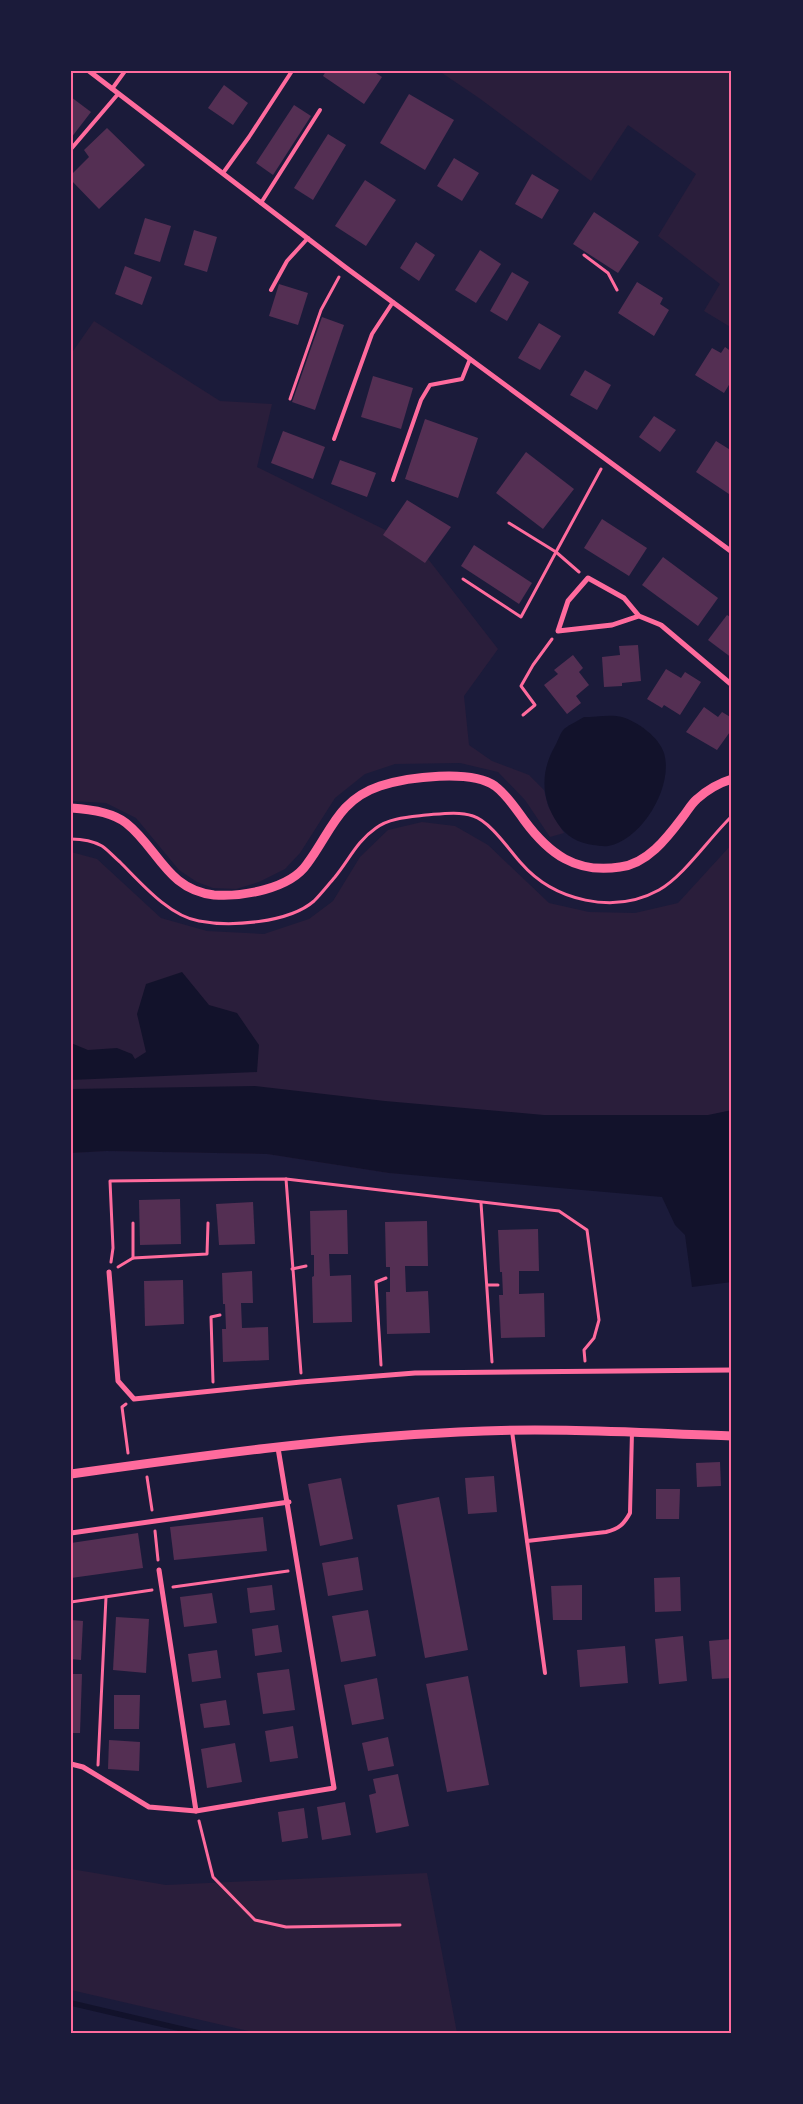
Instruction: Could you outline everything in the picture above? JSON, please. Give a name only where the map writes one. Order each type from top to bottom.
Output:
[{"type":"street","points":[[89,71],[344,266],[732,552]]},
{"type":"street","points":[[639,616],[612,625],[558,631],[568,601],[588,578],[624,598],[639,616],[661,625],[732,685]]},
{"type":"street","points":[[71,808],[103,813],[124,822],[142,839],[170,875],[186,886],[212,895],[232,896],[253,893],[290,878],[306,866],[337,815],[352,802],[381,786],[419,778],[464,775],[494,785],[510,801],[536,836],[553,852],[583,867],[604,869],[622,867],[640,861],[664,841],[695,800],[710,789],[732,779]]},
{"type":"street","points":[[109,1272],[118,1381],[134,1399],[415,1372],[732,1370]]},
{"type":"street","points":[[71,1474],[373,1437],[512,1431],[632,1432],[732,1436]]},
{"type":"street","points":[[71,1764],[83,1767],[98,1775],[148,1807],[196,1811],[334,1788],[289,1502],[278,1448]]},
{"type":"street","points":[[71,1533],[289,1502]]},
{"type":"street","points":[[159,1570],[196,1811]]},
{"type":"lane","points":[[112,89],[125,71]]},
{"type":"lane","points":[[223,173],[292,71]]},
{"type":"lane","points":[[71,149],[118,94]]},
{"type":"lane","points":[[261,203],[320,110]]},
{"type":"lane","points":[[271,290],[287,261],[308,238]]},
{"type":"lane","points":[[334,439],[372,334],[393,302]]},
{"type":"lane","points":[[393,480],[421,400],[430,385],[462,378],[470,359]]},
{"type":"lane","points":[[512,1431],[545,1673]]},
{"type":"lane","points":[[527,1541],[606,1532],[615,1530],[624,1524],[630,1512],[632,1432]]},
{"type":"path","points":[[584,256],[608,273],[616,290]]},
{"type":"path","points":[[290,398],[321,310],[344,266]]},
{"type":"path","points":[[463,580],[521,617],[606,459]]},
{"type":"path","points":[[509,523],[556,552],[588,578]]},
{"type":"path","points":[[523,716],[535,705],[521,686],[532,664],[558,631]]},
{"type":"path","points":[[71,839],[83,839],[102,846],[154,896],[171,909],[197,921],[232,924],[262,922],[287,915],[313,902],[336,875],[358,843],[377,827],[398,819],[453,814],[474,816],[504,840],[521,863],[542,884],[576,898],[607,902],[638,899],[660,890],[682,870],[732,816]]},
{"type":"path","points":[[286,1179],[301,1382]]},
{"type":"path","points":[[109,1272],[112,1248],[110,1181],[286,1179],[559,1211],[587,1230],[599,1320],[594,1338],[584,1350],[586,1372]]},
{"type":"path","points":[[482,1203],[493,1373]]},
{"type":"path","points":[[133,1223],[133,1258]]},
{"type":"path","points":[[109,1272],[133,1258],[207,1254],[208,1223]]},
{"type":"path","points":[[292,1269],[306,1266]]},
{"type":"path","points":[[381,1375],[376,1282],[386,1278]]},
{"type":"path","points":[[488,1285],[498,1284]]},
{"type":"path","points":[[213,1392],[211,1317],[220,1315]]},
{"type":"path","points":[[130,1466],[122,1407],[134,1399]]},
{"type":"path","points":[[71,1602],[300,1570]]},
{"type":"path","points":[[98,1775],[106,1597]]},
{"type":"path","points":[[196,1811],[213,1877],[255,1920],[286,1927],[400,1925]]},
{"type":"shaded area","points":[[439,71],[732,71],[732,328],[704,311],[720,284],[658,236],[696,174],[628,125],[591,181],[479,98]]},
{"type":"shaded area","points":[[94,321],[220,401],[272,404],[257,467],[418,546],[498,649],[464,696],[469,745],[492,761],[529,775],[544,790],[548,806],[564,833],[550,837],[525,800],[498,772],[460,763],[395,764],[365,774],[335,798],[300,853],[285,869],[259,882],[236,889],[213,888],[197,882],[179,870],[136,818],[106,803],[71,801],[71,354]]},
{"type":"shaded area","points":[[613,716],[628,719],[641,726],[653,736],[664,753],[666,766],[664,781],[660,795],[652,810],[632,834],[621,842],[608,846],[577,841],[561,828],[548,805],[544,785],[550,756],[560,735],[566,727],[584,717]]},
{"type":"shaded area","points":[[422,822],[455,826],[488,845],[549,903],[589,912],[635,913],[678,903],[732,844],[732,1193],[389,1173],[267,1154],[107,1151],[71,1153],[71,852],[97,859],[161,918],[207,931],[264,934],[309,919],[333,901],[360,857],[388,830]]},
{"type":"shaded area","points":[[182,972],[209,1005],[237,1013],[259,1045],[257,1072],[71,1080],[71,1043],[88,1050],[117,1048],[132,1054],[135,1059],[146,1052],[137,1014],[146,984]]},
{"type":"shaded area","points":[[255,1086],[385,1101],[544,1115],[708,1115],[732,1110],[732,1282],[692,1287],[685,1235],[675,1225],[662,1197],[389,1173],[267,1154],[107,1151],[71,1153],[71,1089]]},
{"type":"shaded area","points":[[71,1869],[166,1885],[427,1873],[457,2033],[257,2033],[71,1990]]},
{"type":"building","points":[[326,71],[373,71],[382,77],[364,104],[323,76]]},
{"type":"building","points":[[224,85],[248,103],[233,125],[208,108]]},
{"type":"building","points":[[409,94],[454,120],[425,170],[380,143]]},
{"type":"building","points":[[71,97],[91,112],[71,138]]},
{"type":"building","points":[[294,105],[311,116],[273,175],[256,163]]},
{"type":"building","points":[[107,128],[145,165],[99,209],[71,180],[71,175],[89,157],[84,150]]},
{"type":"building","points":[[328,134],[346,145],[313,200],[294,188]]},
{"type":"building","points":[[454,158],[479,173],[462,201],[437,186]]},
{"type":"building","points":[[532,174],[559,190],[542,219],[515,204]]},
{"type":"building","points":[[365,180],[396,200],[366,246],[335,226]]},
{"type":"building","points":[[594,212],[639,242],[618,273],[573,244]]},
{"type":"building","points":[[145,218],[171,226],[160,262],[134,254]]},
{"type":"building","points":[[194,230],[217,237],[207,272],[184,265]]},
{"type":"building","points":[[416,242],[435,255],[419,281],[400,268]]},
{"type":"building","points":[[480,250],[501,264],[476,303],[455,290]]},
{"type":"building","points":[[125,266],[152,277],[142,305],[115,294]]},
{"type":"building","points":[[512,272],[529,282],[507,321],[490,311]]},
{"type":"building","points":[[637,282],[663,298],[660,304],[669,310],[654,336],[618,313]]},
{"type":"building","points":[[279,284],[308,293],[298,325],[269,316]]},
{"type":"building","points":[[322,317],[344,325],[315,410],[292,402]]},
{"type":"building","points":[[539,323],[561,336],[540,370],[518,358]]},
{"type":"building","points":[[725,347],[732,352],[732,380],[724,393],[695,375],[712,348],[721,353]]},
{"type":"building","points":[[585,370],[611,385],[597,410],[570,395]]},
{"type":"building","points":[[373,376],[413,388],[401,429],[361,417]]},
{"type":"building","points":[[654,416],[676,430],[660,452],[639,437]]},
{"type":"building","points":[[425,419],[478,438],[458,498],[405,479]]},
{"type":"building","points":[[283,431],[325,447],[313,479],[271,463]]},
{"type":"building","points":[[716,441],[732,451],[732,496],[696,472]]},
{"type":"building","points":[[526,452],[574,489],[543,529],[496,493]]},
{"type":"building","points":[[340,460],[376,473],[367,497],[331,484]]},
{"type":"building","points":[[407,500],[451,527],[425,563],[383,535]]},
{"type":"building","points":[[602,519],[647,548],[629,576],[584,548]]},
{"type":"building","points":[[474,545],[532,583],[519,604],[461,566]]},
{"type":"building","points":[[663,557],[718,598],[698,626],[642,585]]},
{"type":"building","points":[[727,615],[732,618],[732,658],[708,640]]},
{"type":"building","points":[[638,645],[641,681],[622,683],[622,686],[604,687],[602,657],[620,655],[619,646]]},
{"type":"building","points":[[573,655],[583,668],[579,672],[589,685],[576,696],[581,703],[567,714],[544,685],[558,674],[554,670]]},
{"type":"building","points":[[666,669],[681,678],[685,672],[701,682],[680,715],[664,705],[662,708],[647,699]]},
{"type":"building","points":[[704,707],[718,717],[722,712],[732,718],[732,729],[717,750],[686,732]]},
{"type":"building","points":[[180,1199],[181,1244],[140,1245],[139,1200]]},
{"type":"building","points":[[253,1202],[255,1244],[219,1245],[216,1204]]},
{"type":"building","points":[[347,1210],[348,1254],[329,1254],[330,1276],[351,1275],[352,1322],[313,1323],[312,1277],[314,1276],[314,1255],[311,1255],[310,1211]]},
{"type":"building","points":[[427,1221],[428,1266],[405,1266],[406,1292],[428,1291],[430,1333],[387,1334],[386,1292],[390,1292],[390,1267],[386,1267],[385,1222]]},
{"type":"building","points":[[538,1229],[539,1271],[519,1271],[519,1294],[544,1293],[545,1337],[501,1338],[499,1295],[503,1295],[498,1230]]},
{"type":"building","points":[[252,1271],[253,1303],[241,1303],[242,1328],[268,1327],[269,1360],[223,1362],[222,1329],[226,1329],[222,1273]]},
{"type":"building","points":[[183,1280],[184,1324],[145,1326],[144,1281]]},
{"type":"building","points":[[720,1462],[721,1486],[697,1487],[696,1463]]},
{"type":"building","points":[[494,1476],[497,1512],[468,1514],[465,1478]]},
{"type":"building","points":[[341,1478],[353,1539],[320,1546],[308,1484]]},
{"type":"building","points":[[656,1489],[680,1489],[679,1519],[656,1519]]},
{"type":"building","points":[[439,1497],[468,1650],[425,1658],[397,1505]]},
{"type":"building","points":[[263,1517],[267,1551],[174,1560],[170,1527]]},
{"type":"building","points":[[138,1533],[143,1568],[71,1578],[71,1543]]},
{"type":"building","points":[[358,1557],[363,1590],[328,1596],[322,1563]]},
{"type":"building","points":[[680,1577],[681,1611],[655,1612],[654,1578]]},
{"type":"building","points":[[272,1585],[275,1610],[250,1613],[247,1588]]},
{"type":"building","points":[[582,1585],[582,1620],[553,1620],[551,1586]]},
{"type":"building","points":[[212,1593],[217,1623],[184,1627],[180,1597]]},
{"type":"building","points":[[368,1610],[376,1656],[341,1662],[332,1616]]},
{"type":"building","points":[[116,1617],[149,1619],[146,1673],[113,1670]]},
{"type":"building","points":[[71,1620],[83,1621],[81,1660],[71,1659]]},
{"type":"building","points":[[278,1625],[282,1652],[255,1656],[252,1629]]},
{"type":"building","points":[[683,1636],[687,1681],[659,1684],[655,1639]]},
{"type":"building","points":[[731,1639],[732,1678],[712,1679],[709,1641]]},
{"type":"building","points":[[625,1646],[628,1683],[580,1687],[577,1650]]},
{"type":"building","points":[[217,1650],[221,1678],[192,1682],[188,1654]]},
{"type":"building","points":[[289,1669],[295,1710],[263,1714],[257,1673]]},
{"type":"building","points":[[71,1674],[82,1674],[80,1733],[71,1733]]},
{"type":"building","points":[[468,1676],[489,1785],[447,1792],[426,1684]]},
{"type":"building","points":[[377,1678],[384,1719],[352,1725],[344,1685]]},
{"type":"building","points":[[114,1695],[140,1695],[139,1729],[114,1729]]},
{"type":"building","points":[[226,1700],[230,1725],[204,1728],[200,1704]]},
{"type":"building","points":[[293,1726],[298,1758],[270,1762],[265,1731]]},
{"type":"building","points":[[388,1737],[394,1766],[368,1771],[362,1743]]},
{"type":"building","points":[[109,1740],[140,1742],[139,1771],[108,1769]]},
{"type":"building","points":[[235,1743],[242,1782],[207,1788],[201,1749]]},
{"type":"building","points":[[398,1774],[409,1826],[376,1833],[369,1795],[376,1793],[373,1779]]},
{"type":"building","points":[[345,1802],[351,1835],[322,1840],[317,1807]]},
{"type":"building","points":[[304,1808],[308,1838],[282,1842],[278,1812]]},
{"type":"waterway","points":[[71,2003],[199,2033]]}]
